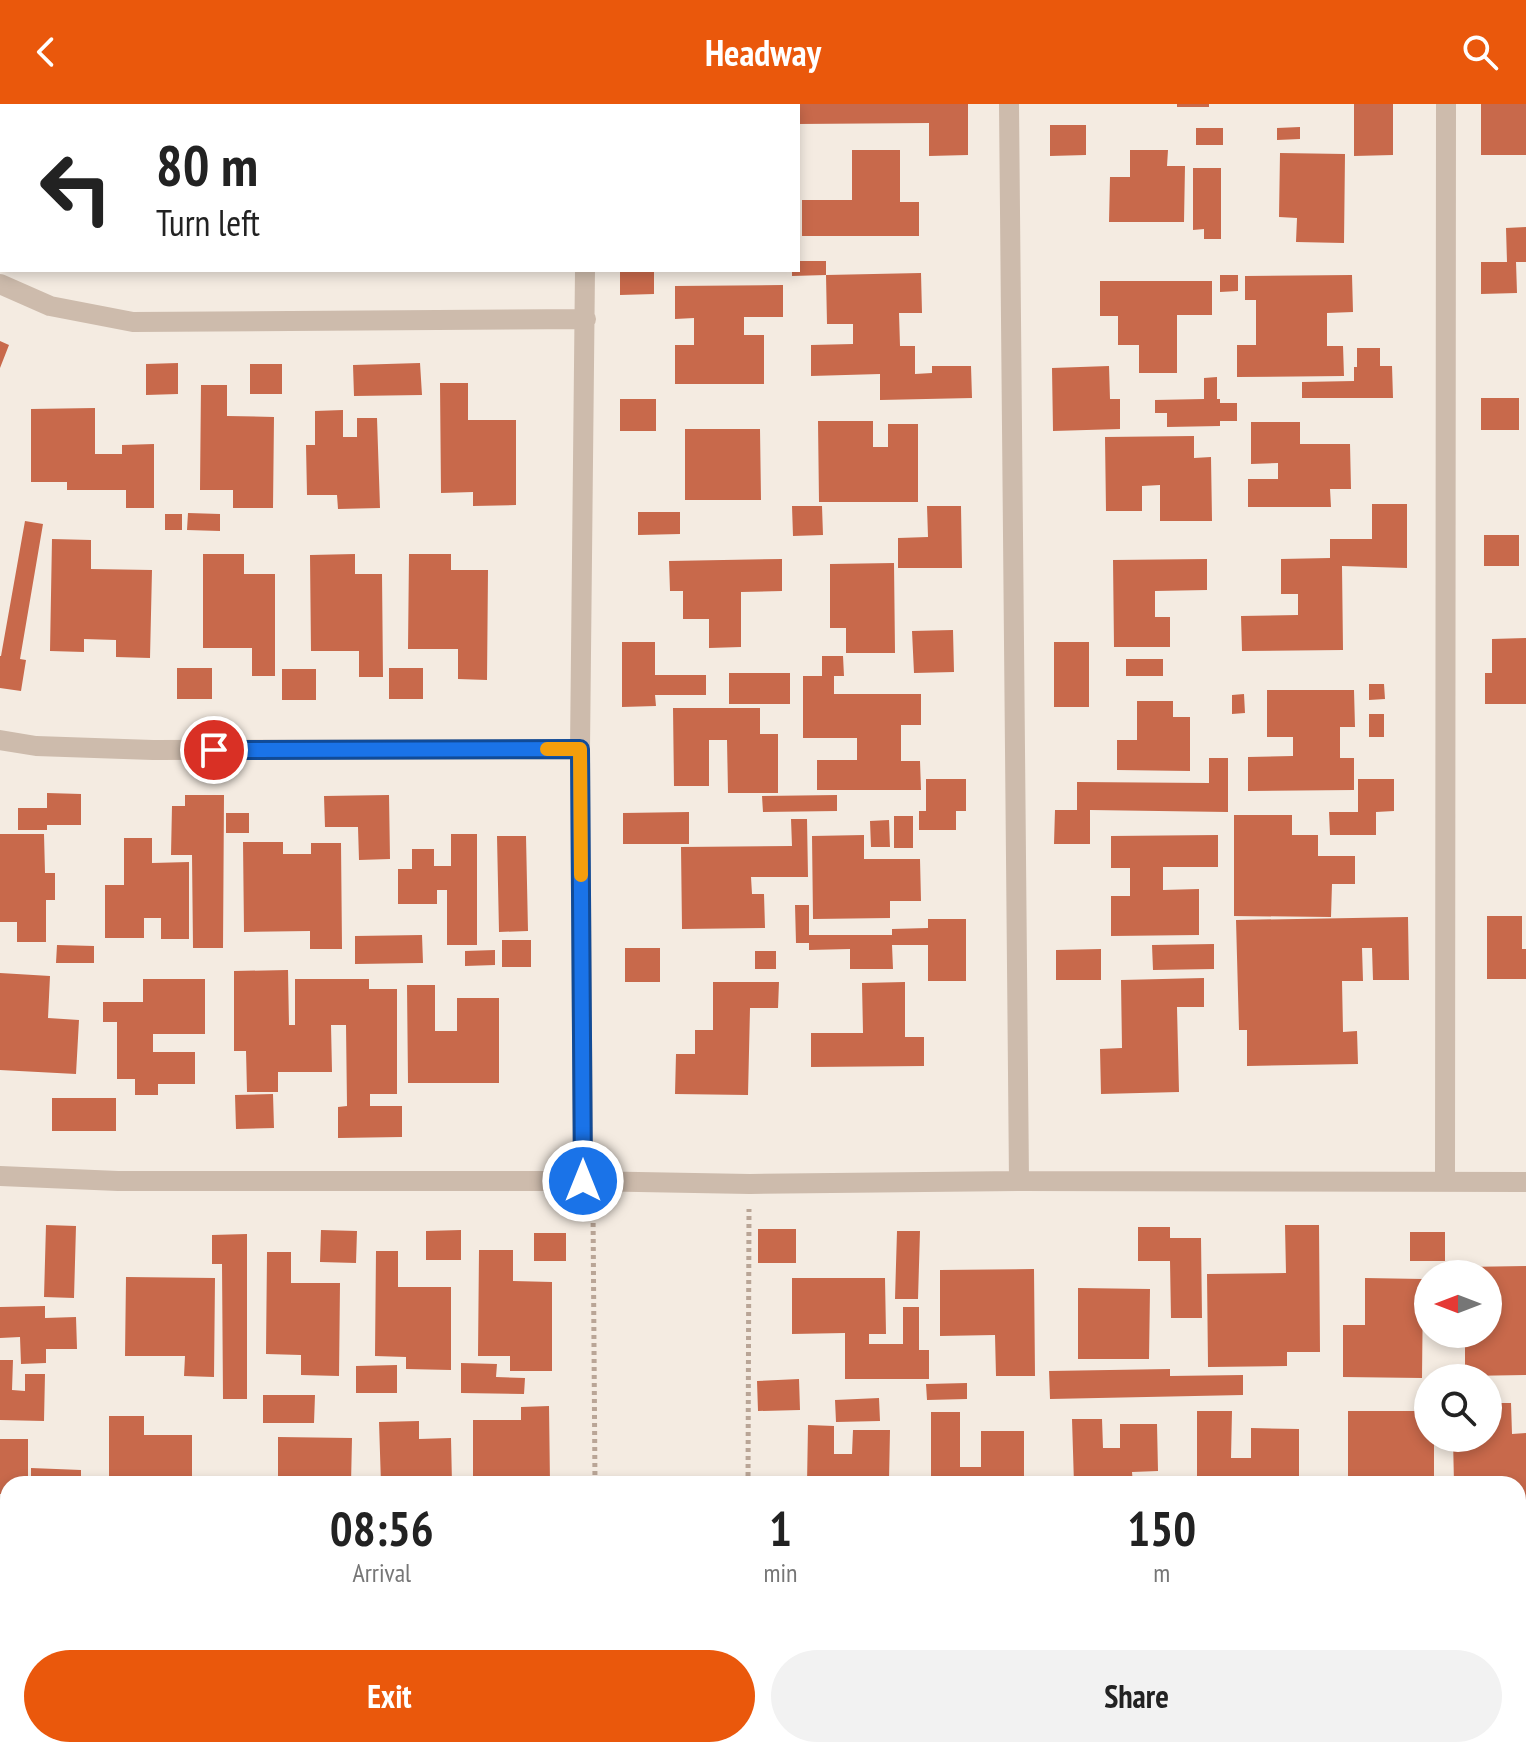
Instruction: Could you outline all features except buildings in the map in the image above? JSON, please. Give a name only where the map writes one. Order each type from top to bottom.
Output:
[{"type":"street","points":[[1009,104],[1019,1181]]},
{"type":"street","points":[[1445,1181],[1446,104]]},
{"type":"street","points":[[585,272],[580,749],[588,1182]]},
{"type":"street","points":[[0,284],[50,306],[133,322],[586,319]]},
{"type":"street","points":[[0,740],[36,746],[153,750],[580,749]]},
{"type":"street","points":[[0,1176],[118,1181],[750,1184],[1526,1182]]},
{"type":"path","points":[[588,1182],[595,1476]]},
{"type":"path","points":[[748,1476],[750,1184]]},
{"type":"slow traffic","points":[[547,749],[580,749],[581,875]]},
{"type":"route","points":[[214,750],[580,749],[583,1181]]}]
